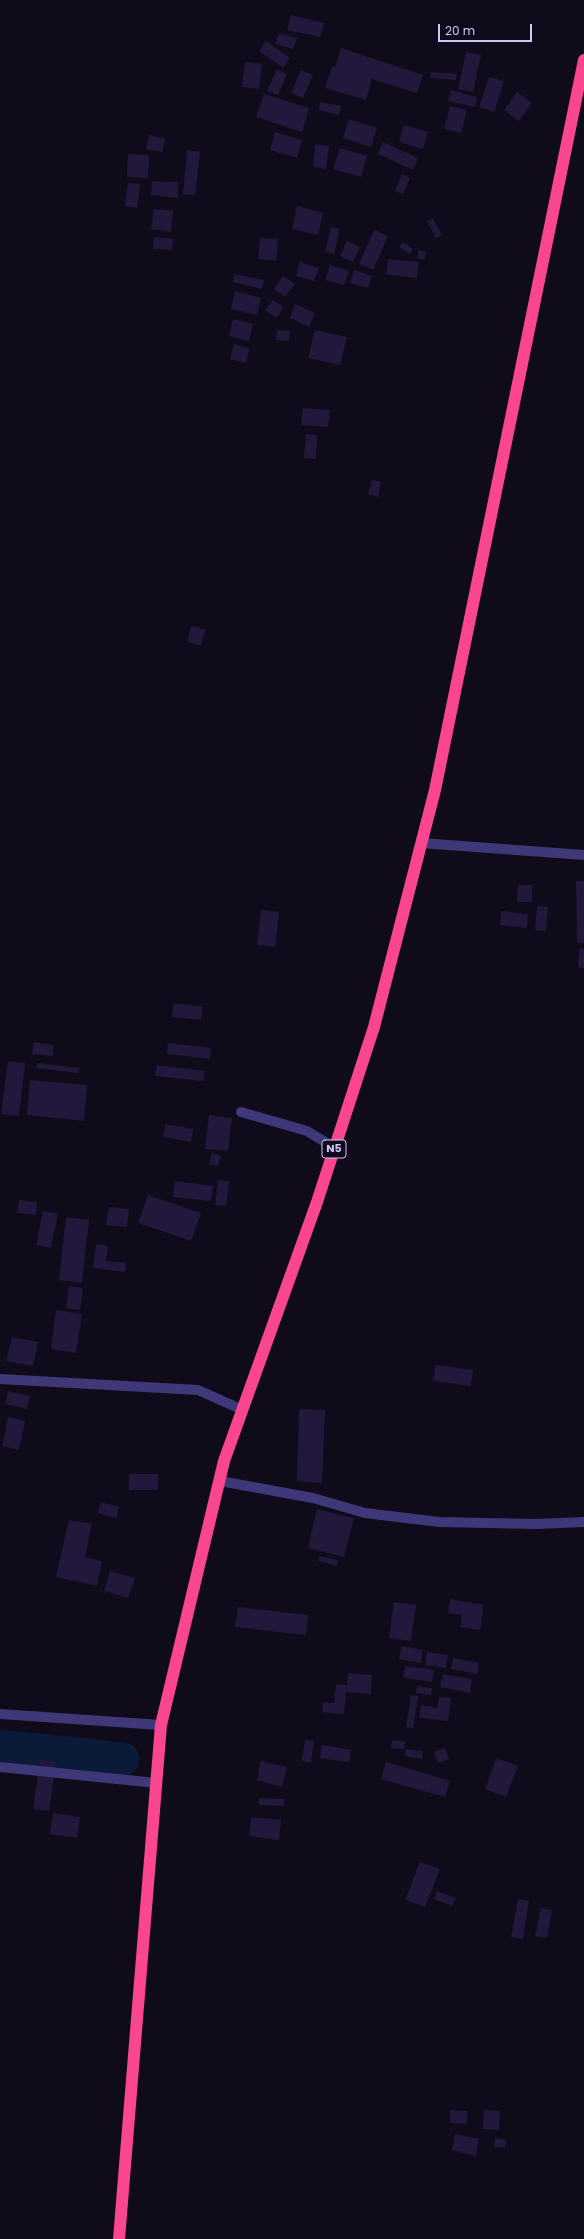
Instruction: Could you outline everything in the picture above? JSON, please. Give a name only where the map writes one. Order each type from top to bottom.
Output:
[{"type":"highway","name":"N5","points":[[119,2239],[161,1725],[224,1461],[334,1148],[374,1027],[435,790],[584,60]]},
{"type":"street","points":[[421,843],[584,855]]},
{"type":"street","points":[[242,1112],[306,1131],[334,1148]]},
{"type":"street","points":[[0,1379],[198,1390],[242,1410]]},
{"type":"street","points":[[220,1481],[314,1498],[365,1513],[439,1522],[584,1522]]},
{"type":"street","points":[[0,1714],[161,1725]]},
{"type":"street","points":[[0,1767],[156,1783]]},
{"type":"building","points":[[291,15],[324,23],[320,37],[287,30]]},
{"type":"building","points":[[279,33],[297,38],[293,49],[275,44]]},
{"type":"building","points":[[266,41],[290,58],[283,68],[259,51]]},
{"type":"building","points":[[341,48],[423,75],[417,93],[372,79],[366,100],[325,88],[332,66],[335,67]]},
{"type":"building","points":[[466,52],[481,55],[473,92],[458,89]]},
{"type":"building","points":[[245,62],[262,64],[259,89],[242,87]]},
{"type":"building","points":[[277,69],[287,74],[278,95],[267,91]]},
{"type":"building","points":[[301,70],[313,75],[303,98],[291,93]]},
{"type":"building","points":[[431,72],[457,74],[456,80],[430,78]]},
{"type":"building","points":[[489,77],[504,81],[494,112],[479,107]]},
{"type":"building","points":[[451,90],[477,97],[475,107],[448,101]]},
{"type":"building","points":[[517,92],[532,103],[519,121],[504,110]]},
{"type":"building","points":[[264,94],[309,108],[302,132],[256,117]]},
{"type":"building","points":[[320,102],[341,106],[339,115],[319,110]]},
{"type":"building","points":[[450,106],[467,110],[461,133],[444,129]]},
{"type":"building","points":[[349,119],[377,128],[371,147],[343,138]]},
{"type":"building","points":[[404,125],[428,132],[423,149],[399,142]]},
{"type":"building","points":[[275,132],[302,140],[297,158],[270,150]]},
{"type":"building","points":[[149,135],[165,139],[162,152],[146,149]]},
{"type":"building","points":[[383,142],[418,158],[413,170],[378,154]]},
{"type":"building","points":[[315,144],[329,146],[326,169],[313,167]]},
{"type":"building","points":[[340,148],[367,156],[361,177],[333,169]]},
{"type":"building","points":[[187,150],[200,152],[195,195],[183,194]]},
{"type":"building","points":[[128,154],[149,155],[148,178],[127,177]]},
{"type":"building","points":[[402,174],[410,178],[403,194],[395,191]]},
{"type":"building","points":[[152,181],[178,182],[178,198],[151,195]]},
{"type":"building","points":[[128,183],[140,184],[137,208],[125,206]]},
{"type":"building","points":[[297,206],[323,213],[318,235],[292,229]]},
{"type":"building","points":[[154,209],[173,211],[171,232],[151,229]]},
{"type":"building","points":[[433,218],[442,235],[436,238],[427,221]]},
{"type":"building","points":[[331,227],[340,229],[334,254],[325,252]]},
{"type":"building","points":[[374,230],[388,236],[373,270],[359,264]]},
{"type":"building","points":[[154,237],[173,239],[172,250],[153,249]]},
{"type":"building","points":[[260,238],[278,239],[276,261],[258,259]]},
{"type":"building","points":[[347,241],[360,247],[353,262],[340,256]]},
{"type":"building","points":[[403,242],[413,249],[409,254],[399,247]]},
{"type":"building","points":[[419,250],[426,252],[424,260],[417,258]]},
{"type":"building","points":[[388,259],[419,262],[417,278],[386,274]]},
{"type":"building","points":[[300,262],[319,268],[314,281],[296,276]]},
{"type":"building","points":[[330,265],[349,271],[344,285],[325,280]]},
{"type":"building","points":[[354,270],[372,276],[368,288],[350,283]]},
{"type":"building","points":[[234,274],[264,280],[262,289],[233,282]]},
{"type":"building","points":[[283,276],[295,284],[285,297],[274,289]]},
{"type":"building","points":[[235,291],[261,298],[257,315],[231,309]]},
{"type":"building","points":[[273,300],[284,307],[276,318],[265,310]]},
{"type":"building","points":[[295,304],[315,313],[309,327],[290,318]]},
{"type":"building","points":[[233,319],[253,324],[249,341],[229,336]]},
{"type":"building","points":[[277,330],[290,331],[289,341],[276,340]]},
{"type":"building","points":[[315,330],[347,337],[340,365],[308,358]]},
{"type":"building","points":[[234,344],[249,348],[246,363],[230,359]]},
{"type":"building","points":[[303,408],[330,410],[328,427],[301,425]]},
{"type":"building","points":[[306,434],[317,435],[316,459],[304,458]]},
{"type":"building","points":[[372,480],[381,482],[378,497],[368,494]]},
{"type":"building","points":[[191,626],[205,629],[201,646],[187,642]]},
{"type":"building","points":[[576,881],[584,881],[584,943],[577,943]]},
{"type":"building","points":[[518,885],[532,885],[532,902],[517,902]]},
{"type":"building","points":[[537,906],[548,907],[546,931],[535,930]]},
{"type":"building","points":[[261,910],[279,912],[275,947],[257,945]]},
{"type":"building","points":[[501,911],[528,914],[527,928],[500,925]]},
{"type":"building","points":[[580,948],[584,949],[584,968],[578,967]]},
{"type":"building","points":[[174,1003],[203,1007],[201,1020],[172,1017]]},
{"type":"building","points":[[34,1042],[54,1045],[53,1056],[32,1054]]},
{"type":"building","points":[[168,1043],[211,1048],[210,1059],[167,1054]]},
{"type":"building","points":[[8,1061],[25,1063],[19,1116],[1,1114]]},
{"type":"building","points":[[37,1063],[80,1068],[79,1073],[36,1068]]},
{"type":"building","points":[[157,1065],[205,1071],[203,1081],[155,1076]]},
{"type":"building","points":[[30,1080],[87,1085],[84,1121],[27,1115]]},
{"type":"building","points":[[209,1115],[232,1118],[228,1151],[205,1149]]},
{"type":"building","points":[[165,1124],[193,1129],[191,1142],[163,1137]]},
{"type":"building","points":[[212,1153],[221,1156],[218,1166],[209,1165]]},
{"type":"building","points":[[218,1180],[229,1181],[226,1206],[215,1205]]},
{"type":"building","points":[[175,1181],[213,1186],[211,1201],[173,1197]]},
{"type":"building","points":[[148,1195],[201,1213],[191,1241],[138,1223]]},
{"type":"building","points":[[19,1200],[37,1202],[36,1215],[17,1213]]},
{"type":"building","points":[[109,1207],[129,1209],[127,1227],[106,1225]]},
{"type":"building","points":[[43,1211],[58,1214],[51,1248],[36,1245]]},
{"type":"building","points":[[66,1217],[89,1220],[82,1283],[59,1280]]},
{"type":"building","points":[[96,1244],[108,1246],[106,1261],[126,1263],[125,1272],[93,1268]]},
{"type":"building","points":[[69,1286],[83,1288],[80,1310],[66,1308]]},
{"type":"building","points":[[56,1310],[82,1314],[76,1353],[51,1349]]},
{"type":"building","points":[[12,1337],[38,1342],[33,1366],[6,1361]]},
{"type":"building","points":[[436,1365],[473,1370],[471,1386],[433,1381]]},
{"type":"building","points":[[8,1391],[30,1396],[27,1409],[5,1404]]},
{"type":"building","points":[[299,1409],[325,1410],[322,1483],[297,1481]]},
{"type":"building","points":[[8,1417],[25,1421],[19,1450],[2,1446]]},
{"type":"building","points":[[129,1474],[158,1474],[158,1490],[129,1490]]},
{"type":"building","points":[[101,1502],[119,1507],[116,1518],[98,1513]]},
{"type":"building","points":[[317,1509],[354,1518],[344,1557],[308,1548]]},
{"type":"building","points":[[69,1520],[92,1524],[85,1557],[102,1561],[97,1586],[56,1577]]},
{"type":"building","points":[[319,1556],[338,1560],[337,1566],[318,1561]]},
{"type":"building","points":[[110,1571],[135,1578],[128,1598],[104,1591]]},
{"type":"building","points":[[450,1599],[484,1605],[480,1630],[460,1627],[462,1615],[448,1613]]},
{"type":"building","points":[[394,1602],[416,1605],[411,1641],[389,1638]]},
{"type":"building","points":[[238,1607],[308,1615],[306,1635],[235,1627]]},
{"type":"building","points":[[402,1646],[423,1650],[421,1663],[399,1659]]},
{"type":"building","points":[[427,1652],[448,1655],[446,1668],[425,1665]]},
{"type":"building","points":[[453,1658],[479,1663],[477,1674],[451,1669]]},
{"type":"building","points":[[405,1666],[434,1670],[432,1682],[403,1678]]},
{"type":"building","points":[[348,1673],[372,1675],[371,1694],[346,1692],[344,1714],[322,1712],[323,1702],[334,1703],[336,1684],[347,1685]]},
{"type":"building","points":[[443,1674],[472,1679],[470,1693],[440,1687]]},
{"type":"building","points":[[417,1686],[432,1688],[431,1695],[416,1693]]},
{"type":"building","points":[[411,1695],[418,1696],[413,1728],[406,1727]]},
{"type":"building","points":[[439,1697],[451,1698],[448,1721],[419,1718],[421,1705],[437,1708]]},
{"type":"building","points":[[305,1740],[314,1741],[311,1763],[302,1761]]},
{"type":"building","points":[[392,1740],[405,1742],[404,1749],[391,1748]]},
{"type":"building","points":[[322,1745],[351,1750],[349,1762],[320,1758]]},
{"type":"building","points":[[445,1748],[449,1759],[438,1763],[434,1752]]},
{"type":"building","points":[[406,1749],[423,1751],[422,1759],[405,1756]]},
{"type":"building","points":[[496,1758],[518,1766],[506,1797],[485,1789]]},
{"type":"building","points":[[40,1760],[56,1762],[49,1811],[33,1809]]},
{"type":"building","points":[[261,1761],[287,1767],[282,1787],[257,1780]]},
{"type":"building","points":[[386,1762],[450,1781],[445,1797],[381,1779]]},
{"type":"building","points":[[259,1798],[284,1799],[284,1806],[259,1805]]},
{"type":"building","points":[[53,1813],[80,1817],[77,1838],[50,1834]]},
{"type":"building","points":[[251,1817],[281,1820],[279,1840],[249,1836]]},
{"type":"building","points":[[420,1862],[440,1869],[425,1907],[405,1900]]},
{"type":"building","points":[[437,1891],[456,1898],[452,1906],[434,1899]]},
{"type":"building","points":[[518,1899],[529,1901],[523,1939],[511,1937]]},
{"type":"building","points":[[541,1908],[552,1910],[547,1938],[535,1936]]},
{"type":"building","points":[[450,2110],[467,2111],[467,2124],[450,2123]]},
{"type":"building","points":[[484,2110],[500,2111],[499,2130],[483,2129]]},
{"type":"building","points":[[455,2134],[479,2139],[476,2156],[452,2150]]},
{"type":"building","points":[[495,2138],[506,2140],[505,2148],[494,2147]]},
{"type":"waterway","points":[[0,1746],[123,1759]]}]
